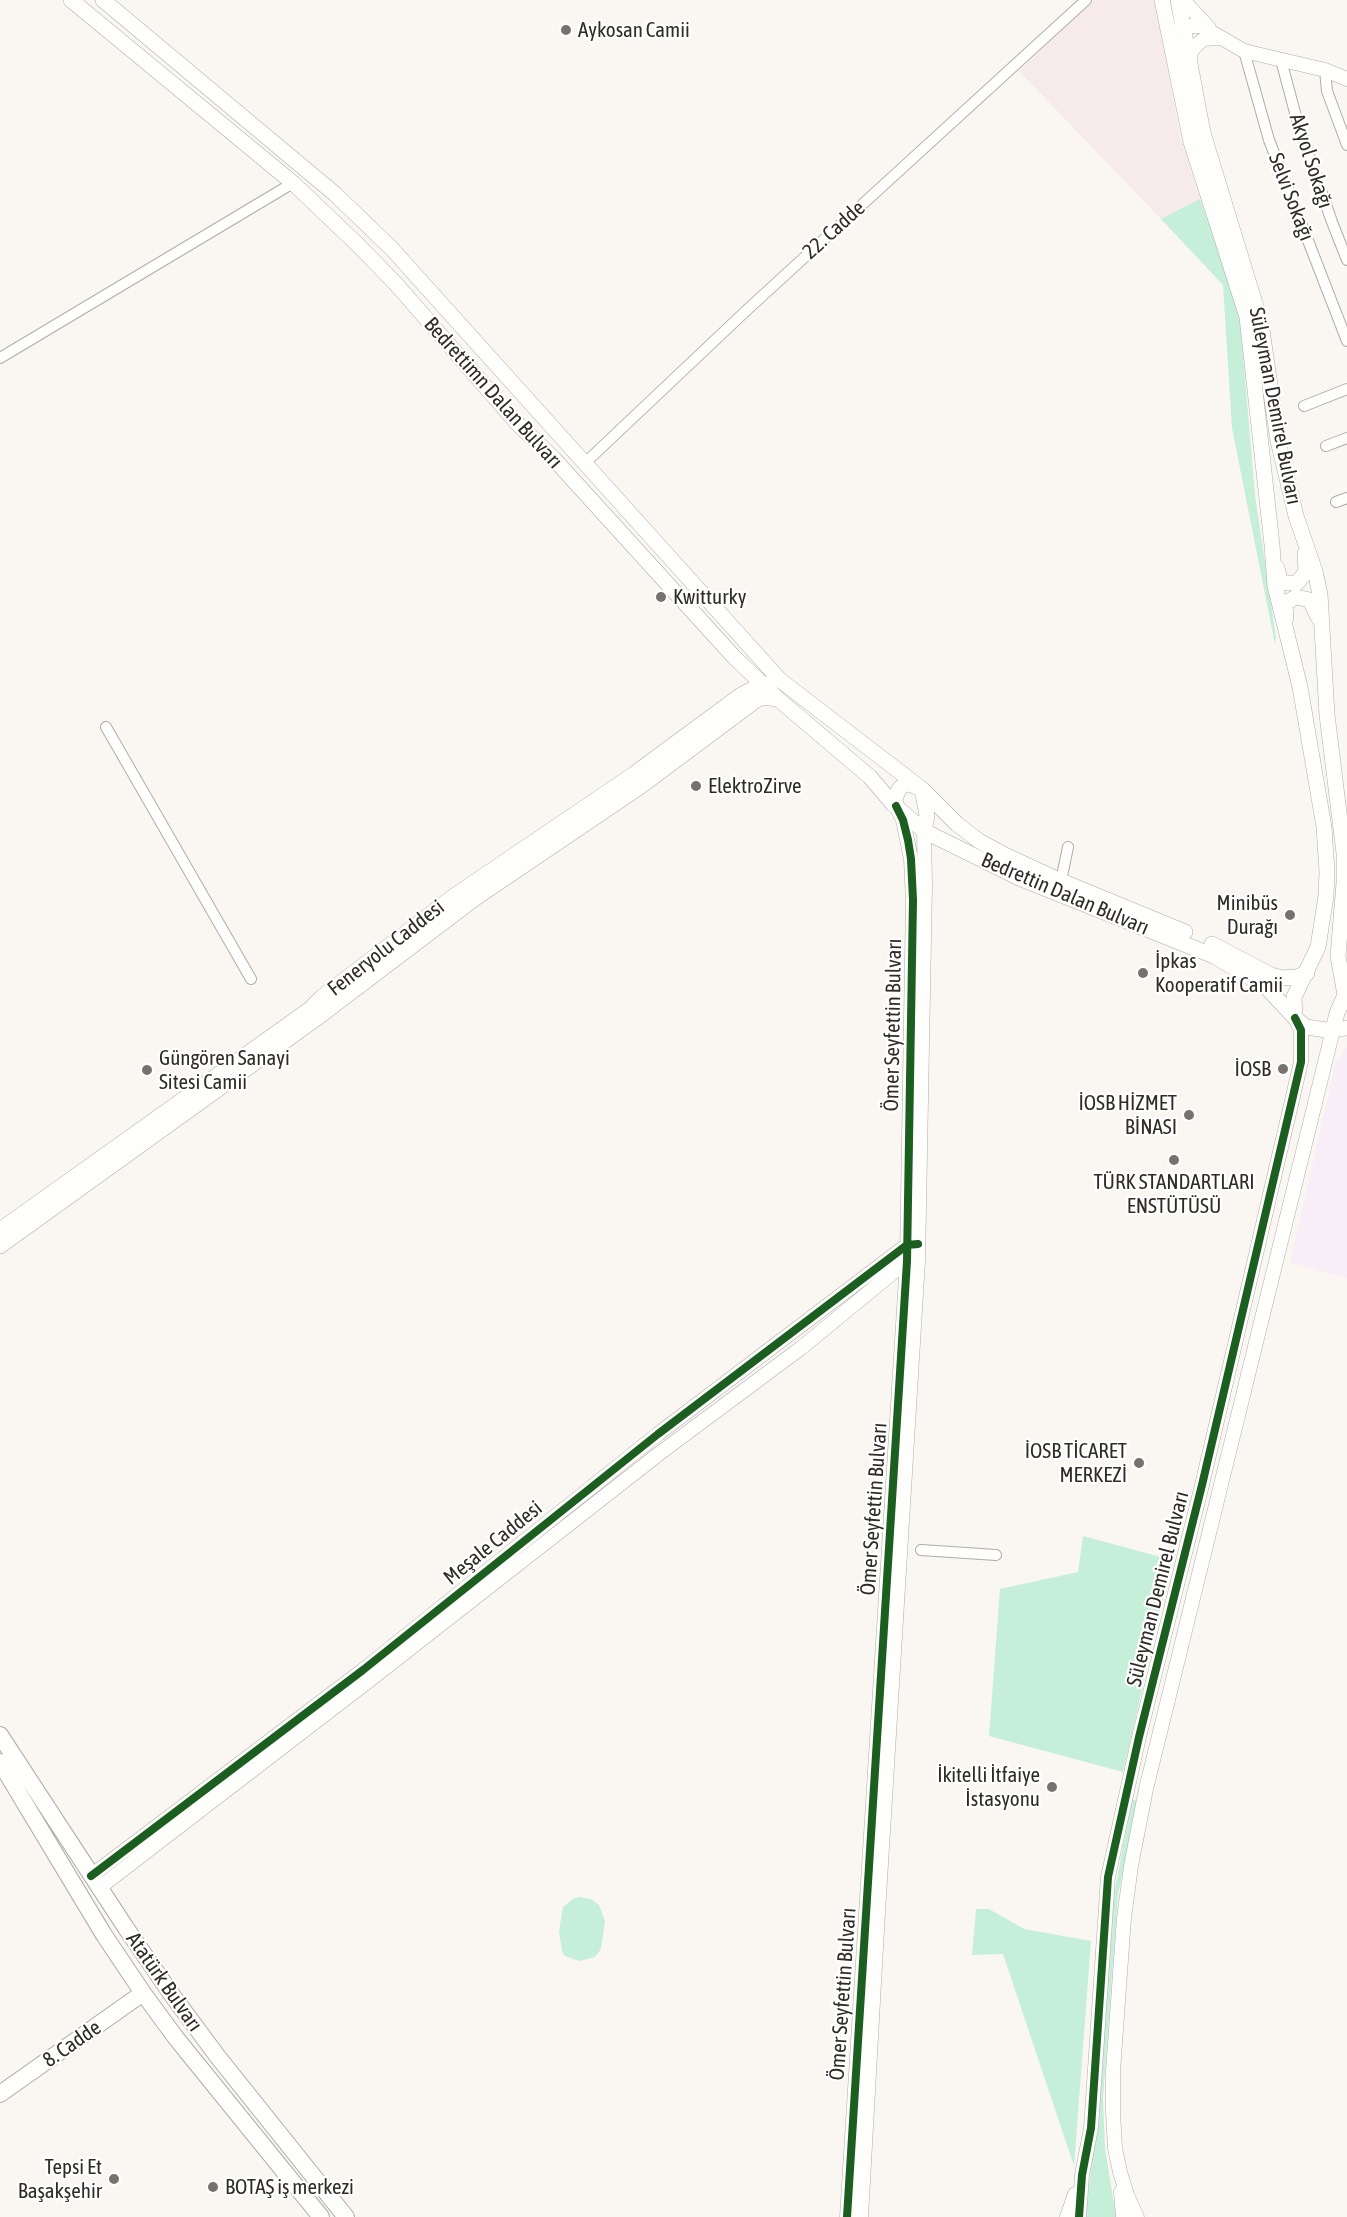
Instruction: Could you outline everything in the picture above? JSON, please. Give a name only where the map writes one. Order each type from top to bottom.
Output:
[{"type":"main road","name":"Bedrettimn Dalan Bulvarı","points":[[70,0],[292,183],[396,284],[517,423],[554,459],[734,657],[778,699],[875,783],[896,806]]},
{"type":"main road","name":"Bedrettimn Dalan Bulvarı","points":[[103,0],[335,194],[392,249],[780,680],[922,789]]},
{"type":"main road","name":"Süleyman Demirel Bulvarı","points":[[1162,0],[1189,58],[1203,133],[1261,323],[1278,441],[1303,541],[1315,571],[1320,594],[1327,715],[1343,803],[1345,841],[1338,956],[1346,987],[1340,1029]]},
{"type":"main road","name":"Süleyman Demirel Bulvarı","points":[[1178,0],[1177,31],[1191,142],[1247,317],[1275,586],[1300,687],[1324,827],[1326,896],[1318,946],[1294,997],[1295,1018]]},
{"type":"main road","points":[[1272,545],[1280,580],[1289,585],[1297,583],[1306,572],[1303,541]]},
{"type":"main road","points":[[1288,634],[1285,606],[1291,598],[1296,597],[1310,600],[1315,606],[1322,631]]},
{"type":"main road","points":[[734,657],[742,668],[742,688],[738,697]]},
{"type":"main road","name":"Feneryolu Caddesi","points":[[0,1230],[310,1009],[322,997],[453,896],[634,774],[738,697],[780,680]]},
{"type":"main road","name":"Feneryolu Caddesi","points":[[0,1246],[317,1018],[474,899],[640,786],[755,701],[762,697],[778,699]]},
{"type":"main road","points":[[875,783],[883,784],[890,779],[889,769],[884,760]]},
{"type":"main road","points":[[896,806],[895,797],[900,788],[907,783],[922,789],[927,815],[924,831]]},
{"type":"main road","name":"Bedrettin Dalan Bulvarı","points":[[922,789],[957,824],[979,841],[1005,855],[1061,881],[1190,934],[1271,975],[1282,978],[1307,973]]},
{"type":"main road","name":"Bedrettin Dalan Bulvarı","points":[[896,806],[924,831],[1019,878],[1214,956],[1266,987],[1295,1018]]},
{"type":"main road","points":[[1295,1018],[1311,1029],[1340,1029]]},
{"type":"main road","name":"Atatürk Bulvarı","points":[[0,1735],[95,1882],[172,1995],[218,2057],[346,2217]]},
{"type":"main road","name":"Atatürk Bulvarı","points":[[1,1764],[143,1994],[321,2217]]},
{"type":"main road","points":[[74,1885],[95,1882]]},
{"type":"main road","name":"8. Cadde","points":[[0,2094],[143,1994]]},
{"type":"street","name":"22. Cadde","points":[[585,463],[749,308],[1086,0]]},
{"type":"street","points":[[1183,0],[1220,38]]},
{"type":"street","points":[[1177,31],[1201,26],[1244,51],[1325,70],[1347,79]]},
{"type":"street","points":[[1189,58],[1192,50],[1204,39],[1220,38]]},
{"type":"street","name":"Selvi Sokağı","points":[[1244,51],[1269,140],[1347,341]]},
{"type":"street","name":"Akyol Sokağı","points":[[1281,60],[1298,124],[1347,260]]},
{"type":"street","points":[[1325,70],[1327,91],[1347,145]]},
{"type":"street","points":[[0,358],[292,183]]},
{"type":"street","points":[[1304,406],[1347,389]]},
{"type":"street","points":[[1326,446],[1347,438]]},
{"type":"street","points":[[1336,502],[1347,498]]},
{"type":"street","points":[[106,727],[251,979]]},
{"type":"street","name":"Ömer Seyfettin Bulvarı","points":[[854,2215],[913,1261],[913,892],[908,840],[903,820],[896,806]]},
{"type":"street","name":"Ömer Seyfettin Bulvarı","points":[[913,1245],[925,909],[924,831]]},
{"type":"street","points":[[1061,881],[1068,848]]},
{"type":"street","name":"Süleyman Demirel Bulvarı","points":[[1082,2175],[1091,2128],[1108,1877],[1299,1072],[1302,1048],[1301,1030],[1295,1018]]},
{"type":"street","name":"Süleyman Demirel Bulvarı","points":[[1137,2217],[1127,2195],[1115,2148],[1113,2071],[1124,1918],[1135,1846],[1148,1778],[1340,1029]]},
{"type":"street","name":"Meşale Caddesi","points":[[95,1882],[658,1434],[913,1245]]},
{"type":"street","name":"Meşale Caddesi","points":[[95,1882],[913,1261]]},
{"type":"street","points":[[921,1550],[996,1555]]},
{"type":"street","points":[[1120,2172],[1123,2217]]},
{"type":"street","points":[[1067,2217],[1082,2175]]},
{"type":"street","points":[[1079,2217],[1082,2175]]},
{"type":"shaded area","points":[[1094,0],[1155,0],[1180,136],[1200,199],[1161,219],[1019,71]]},
{"type":"shaded area","points":[[1346,1048],[1347,1278],[1290,1262],[1336,1061]]},
{"type":"green space","points":[[1200,199],[1237,307],[1255,495],[1276,637],[1275,644],[1232,428],[1223,285],[1161,219]]},
{"type":"green space","points":[[1083,1536],[1172,1560],[1123,1772],[989,1736],[1000,1589],[1078,1572]]},
{"type":"green space","points":[[1132,1799],[1138,1801],[1118,1895],[1103,2098],[1105,2148],[1116,2217],[1082,2217],[1082,2208],[1089,2185],[1100,2094],[1114,1894]]},
{"type":"green space","points":[[579,1897],[591,1899],[599,1905],[605,1921],[601,1949],[595,1957],[579,1961],[565,1956],[559,1931],[563,1907]]},
{"type":"green space","points":[[976,1909],[989,1909],[1024,1929],[1091,1941],[1074,2166],[1003,1954],[972,1955]]},
{"type":"cycle path","points":[[847,2217],[907,1261],[913,900],[908,840],[903,820],[896,806]]},
{"type":"cycle path","points":[[1079,2217],[1082,2175],[1091,2128],[1108,1877],[1139,1737],[1202,1485],[1301,1062],[1301,1030],[1295,1018]]},
{"type":"cycle path","points":[[91,1876],[363,1670],[658,1434],[907,1245],[918,1244]]},
{"type":"place","name":"Aykosan Camii","points":[[566,30]]},
{"type":"place","name":"Kwitturky","points":[[661,597]]},
{"type":"place","name":"ElektroZirve","points":[[696,786]]},
{"type":"place","name":"Minibüs Durağı","points":[[1290,915]]},
{"type":"place","name":"İpkas Kooperatif Camii","points":[[1143,973]]},
{"type":"place","name":"İOSB","points":[[1283,1069]]},
{"type":"place","name":"Güngören Sanayi Sitesi Camii","points":[[147,1070]]},
{"type":"place","name":"İOSB HİZMET BİNASI","points":[[1189,1115]]},
{"type":"place","name":"TÜRK STANDARTLARI ENSTÜTÜSÜ","points":[[1174,1160]]},
{"type":"place","name":"İOSB TİCARET MERKEZİ","points":[[1139,1463]]},
{"type":"place","name":"İkitelli İtfaiye İstasyonu","points":[[1052,1787]]},
{"type":"place","name":"Tepsi Et Başakşehir","points":[[114,2179]]},
{"type":"place","name":"BOTAŞ iş merkezi","points":[[213,2187]]}]
